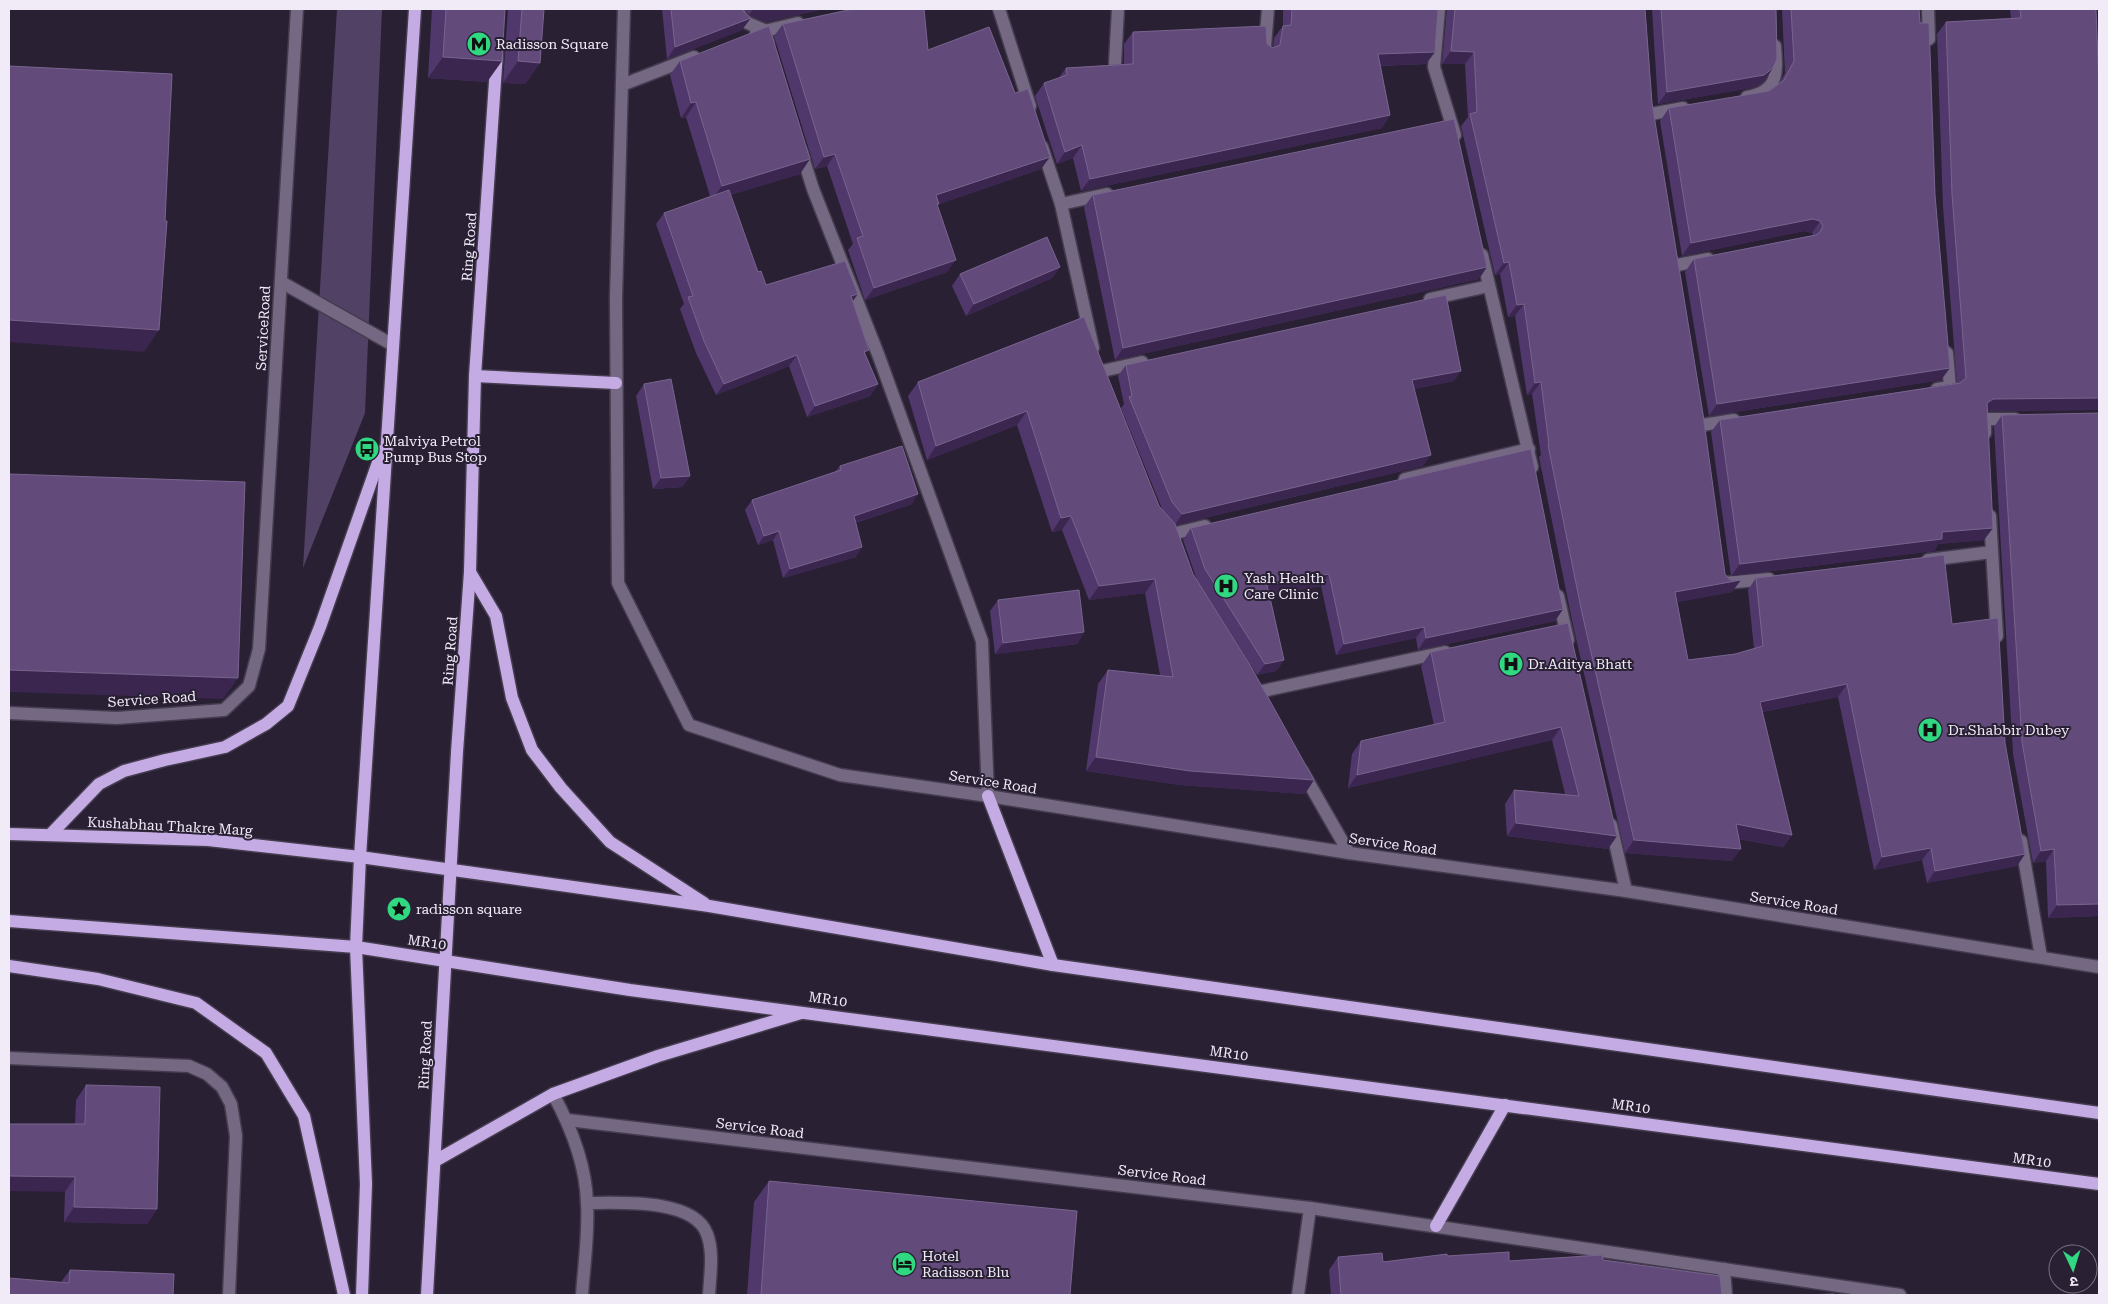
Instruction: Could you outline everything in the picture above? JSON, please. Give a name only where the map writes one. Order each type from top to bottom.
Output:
[{"type":"main road","points":[[362,1295],[366,1184],[356,947],[360,857],[415,9]]},
{"type":"main road","name":"Ring Road","points":[[427,1295],[470,572],[475,376],[498,38]]},
{"type":"main road","points":[[475,376],[616,383]]},
{"type":"main road","points":[[50,835],[98,784],[124,771],[225,747],[266,724],[288,706],[320,627],[387,435]]},
{"type":"main road","points":[[470,572],[496,616],[512,698],[532,750],[561,788],[610,842],[709,906]]},
{"type":"main road","points":[[988,796],[1054,965]]},
{"type":"main road","name":"Kushabhau Thakre Marg","points":[[9,834],[208,840],[360,857]]},
{"type":"main road","points":[[360,857],[709,906],[1054,965],[2099,1112]]},
{"type":"main road","points":[[9,921],[356,947]]},
{"type":"main road","name":"MR10","points":[[356,947],[446,959],[630,990],[2099,1184]]},
{"type":"main road","points":[[9,966],[98,979],[196,1003],[266,1053],[304,1116],[344,1295]]},
{"type":"main road","points":[[434,1161],[554,1094],[658,1056],[805,1012]]},
{"type":"main road","points":[[1436,1226],[1505,1105]]},
{"type":"street","name":"ServiceRoad","points":[[259,649],[297,9]]},
{"type":"street","points":[[616,383],[616,298],[624,9]]},
{"type":"street","points":[[737,9],[742,21],[764,30],[773,58]]},
{"type":"street","points":[[999,9],[1034,120]]},
{"type":"street","points":[[1115,62],[1118,9]]},
{"type":"street","points":[[1265,52],[1268,9]]},
{"type":"street","points":[[1439,9],[1434,66],[1447,122],[1459,150]]},
{"type":"street","points":[[1928,9],[1929,48]]},
{"type":"street","points":[[746,37],[764,30],[813,19]]},
{"type":"street","points":[[1730,100],[1759,95],[1770,86],[1777,73],[1775,36]]},
{"type":"street","points":[[622,85],[702,54]]},
{"type":"street","points":[[1651,114],[1700,105]]},
{"type":"street","points":[[1040,138],[1061,204],[1100,376],[1157,359]]},
{"type":"street","points":[[798,142],[813,189],[878,354],[982,641],[988,796]]},
{"type":"street","points":[[1061,204],[1120,192]]},
{"type":"street","points":[[1478,238],[1529,449],[1534,477]]},
{"type":"street","points":[[1677,265],[1723,256]]},
{"type":"street","points":[[281,282],[393,345]]},
{"type":"street","points":[[1420,301],[1489,286]]},
{"type":"street","points":[[1922,391],[1950,387],[1946,340]]},
{"type":"street","name":"Service Road","points":[[616,383],[618,583],[689,725],[840,774],[1349,853],[1626,891],[2099,967]]},
{"type":"street","points":[[1702,425],[1750,418]]},
{"type":"street","points":[[1986,448],[1984,419],[2032,418]]},
{"type":"street","points":[[1394,481],[1529,449]]},
{"type":"street","points":[[1989,504],[1998,649]]},
{"type":"street","points":[[1162,522],[1172,534],[1178,550]]},
{"type":"street","points":[[1172,534],[1220,522]]},
{"type":"street","points":[[1915,561],[1992,552]]},
{"type":"street","points":[[1721,566],[1724,584],[1781,578]]},
{"type":"street","points":[[1555,580],[1560,628],[1571,655]]},
{"type":"street","name":"Service Road","points":[[9,713],[117,718],[224,710],[249,686],[259,649]]},
{"type":"street","points":[[1258,692],[1459,649]]},
{"type":"street","points":[[1296,760],[1349,853]]},
{"type":"street","points":[[1609,816],[1626,891]]},
{"type":"street","points":[[2019,832],[2041,957]]},
{"type":"street","points":[[9,1058],[189,1066],[207,1074],[222,1088],[231,1104],[236,1136],[228,1295]]},
{"type":"street","points":[[554,1094],[568,1120],[579,1158],[587,1203],[582,1295]]},
{"type":"street","name":"Service Road","points":[[568,1120],[1310,1208],[1900,1295]]},
{"type":"street","points":[[587,1203],[674,1208],[694,1217],[707,1233],[711,1256],[709,1295]]},
{"type":"street","points":[[1298,1295],[1310,1208]]},
{"type":"street","points":[[1724,1268],[1726,1295]]},
{"type":"shaded area","points":[[337,9],[382,9],[365,413],[303,568]]},
{"type":"building","points":[[446,9],[505,9],[502,61],[443,57]]},
{"type":"building","points":[[522,9],[544,9],[540,63],[518,61]]},
{"type":"building","points":[[671,9],[742,9],[751,18],[675,47]]},
{"type":"building","points":[[853,9],[924,9],[928,50],[989,27],[1015,93],[1028,89],[1050,157],[936,195],[939,204],[937,204],[956,260],[874,288],[857,238],[863,236],[835,154],[824,157],[783,24]]},
{"type":"building","points":[[1292,9],[1438,9],[1435,52],[1378,54],[1390,115],[1090,179],[1082,145],[1065,152],[1044,83],[1067,75],[1066,68],[1133,64],[1133,32],[1266,26],[1267,44],[1273,48],[1280,45],[1283,26],[1291,25]]},
{"type":"building","points":[[1455,9],[1645,9],[1652,103],[1703,414],[1725,574],[1730,580],[1741,580],[1675,592],[1688,660],[1735,654],[1763,646],[1756,578],[1944,555],[1952,624],[1998,618],[2005,743],[2025,854],[1935,871],[1931,848],[1882,857],[1847,684],[1760,702],[1792,835],[1736,824],[1741,849],[1634,840],[1582,613],[1548,445],[1541,382],[1535,383],[1524,304],[1517,305],[1509,262],[1504,263],[1470,114],[1477,112],[1474,52],[1451,51]]},
{"type":"building","points":[[1661,9],[1776,9],[1777,59],[1773,68],[1764,75],[1667,92]]},
{"type":"building","points":[[1791,9],[1919,9],[1920,23],[1929,23],[1935,195],[1950,368],[1717,404],[1694,259],[1816,235],[1823,226],[1820,221],[1813,219],[1691,243],[1669,108],[1769,91],[1784,80],[1794,61]]},
{"type":"building","points":[[2020,9],[2096,9],[2099,87],[2099,398],[1993,399],[1987,403],[1993,528],[1942,532],[1942,539],[1740,564],[1720,420],[1960,383],[1966,378],[1952,194],[1946,22],[2021,18]]},
{"type":"building","points":[[769,26],[810,159],[722,186],[696,102],[691,103],[680,61]]},
{"type":"building","points":[[9,66],[172,74],[165,221],[167,221],[159,330],[9,320]]},
{"type":"building","points":[[1454,119],[1487,267],[1123,348],[1093,195]]},
{"type":"building","points":[[729,190],[758,272],[761,271],[766,285],[845,261],[858,294],[851,296],[869,350],[864,352],[878,384],[815,406],[797,355],[724,384],[704,341],[688,297],[693,296],[664,213]]},
{"type":"building","points":[[1047,237],[1060,267],[974,304],[960,274]]},
{"type":"building","points":[[1446,295],[1461,371],[1412,380],[1431,455],[1182,514],[1172,502],[1129,397],[1132,396],[1126,365]]},
{"type":"building","points":[[1084,317],[1159,506],[1175,524],[1193,574],[1250,665],[1314,780],[1190,771],[1096,757],[1108,670],[1173,677],[1155,579],[1099,586],[1071,516],[1061,518],[1027,411],[936,446],[918,382]]},
{"type":"building","points":[[671,379],[690,476],[661,478],[644,384]]},
{"type":"building","points":[[2099,413],[2099,904],[2057,905],[2054,849],[2041,851],[2022,742],[2002,415]]},
{"type":"building","points":[[902,446],[918,494],[854,516],[862,547],[790,569],[779,531],[764,536],[752,500],[841,470],[840,466]]},
{"type":"building","points":[[1531,449],[1563,609],[1426,638],[1424,627],[1344,644],[1329,574],[1267,585],[1284,660],[1265,664],[1205,569],[1191,528]]},
{"type":"building","points":[[9,474],[245,482],[238,678],[9,670]]},
{"type":"building","points":[[1079,590],[1084,632],[1003,643],[998,600]]},
{"type":"building","points":[[1568,623],[1617,836],[1516,823],[1514,790],[1579,796],[1561,727],[1357,775],[1361,741],[1445,722],[1431,652]]},
{"type":"building","points":[[86,1085],[160,1087],[157,1209],[74,1207],[75,1177],[9,1176],[9,1124],[85,1124]]},
{"type":"building","name":"Hotel Radisson Blu","points":[[769,1181],[1077,1211],[1070,1295],[761,1295]]},
{"type":"building","points":[[1509,1252],[1509,1261],[1602,1255],[1603,1260],[1720,1276],[1722,1295],[1341,1295],[1338,1257],[1382,1253],[1383,1262],[1447,1254],[1447,1256]]},
{"type":"building","points":[[70,1270],[174,1274],[173,1295],[9,1295],[9,1278],[69,1283]]},
{"type":"building","points":[[1834,1294],[1834,1295],[1800,1295]]},
{"type":"place","name":"Radisson Square","points":[[479,44]]},
{"type":"place","name":"Malviya Petrol Pump Bus Stop","points":[[367,449]]},
{"type":"place","name":"Yash Health Care Clinic","points":[[1226,586]]},
{"type":"place","name":"Dr.Aditya Bhatt","points":[[1511,664]]},
{"type":"place","name":"Dr.Shabbir Dubey","points":[[1930,730]]},
{"type":"place","name":"radisson square","points":[[399,909]]},
{"type":"place","name":"Hotel Radisson Blu","points":[[904,1264]]}]
